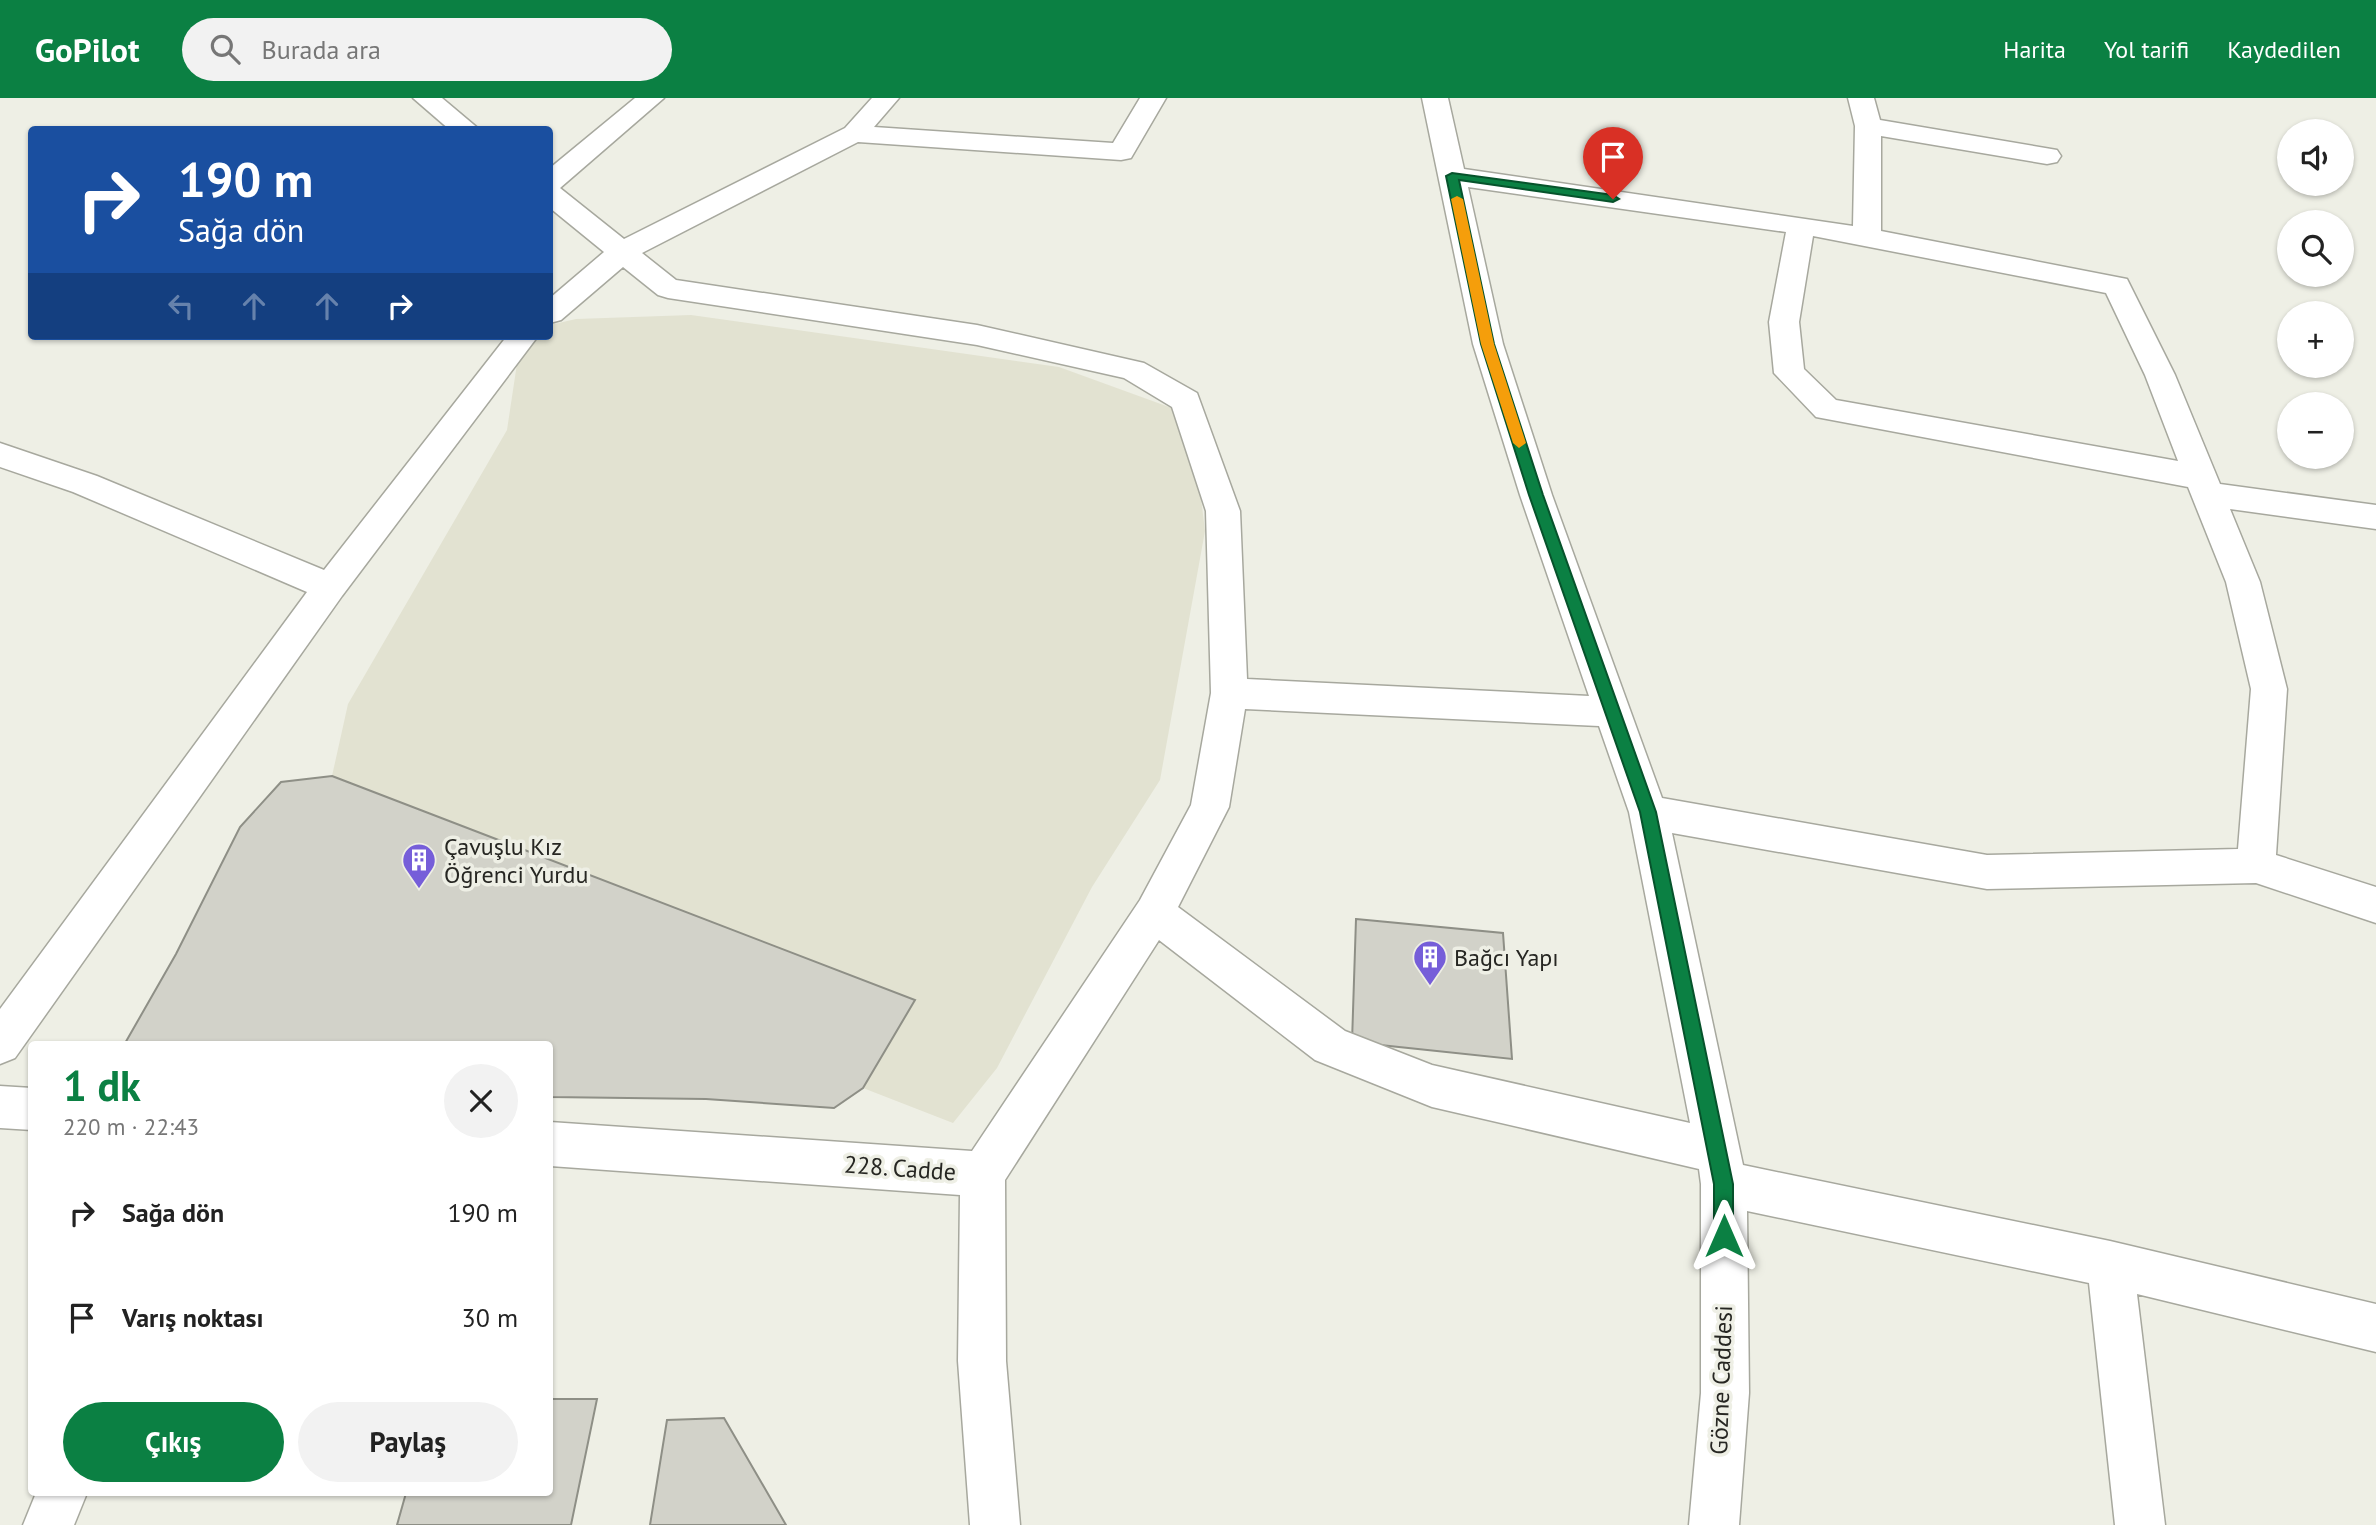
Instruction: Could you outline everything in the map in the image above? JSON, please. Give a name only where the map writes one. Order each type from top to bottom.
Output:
[{"type":"street","points":[[426,98],[462,126]]},
{"type":"street","points":[[553,180],[651,98]]},
{"type":"street","points":[[553,310],[623,251],[854,134],[886,98]]},
{"type":"street","points":[[854,134],[1121,152],[1153,98]]},
{"type":"street","name":"Gözne Caddesi","points":[[1435,98],[1488,344],[1536,495],[1648,812],[1721,1168],[1725,1393],[1714,1525]]},
{"type":"street","points":[[1861,98],[1868,126],[1867,238]]},
{"type":"street","points":[[1868,126],[2047,156]]},
{"type":"street","points":[[1452,176],[1801,225],[2117,286],[2160,375],[2243,582],[2269,690],[2256,866]]},
{"type":"street","points":[[553,196],[668,288],[977,335],[1133,370],[1186,401],[1223,511],[1229,693],[1210,807],[1154,913],[984,1174]]},
{"type":"street","points":[[1801,225],[1784,322],[1788,373],[1827,409],[2376,517]]},
{"type":"street","points":[[0,1044],[330,587],[520,340]]},
{"type":"street","points":[[0,455],[85,484],[330,587]]},
{"type":"street","points":[[1229,693],[1614,712]]},
{"type":"street","points":[[1648,812],[1987,872],[2256,866],[2376,905]]},
{"type":"street","points":[[1154,913],[1330,1046],[1432,1086],[1721,1168],[2376,1328]]},
{"type":"street","points":[[0,1107],[28,1109]]},
{"type":"street","name":"228. Cadde","points":[[553,1144],[984,1174],[982,1361],[995,1525]]},
{"type":"street","points":[[2110,1264],[2140,1525]]},
{"type":"street","points":[[48,1525],[61,1496]]},
{"type":"shaded area","points":[[691,315],[1059,367],[1191,415],[1205,531],[1160,780],[1092,887],[997,1068],[953,1123],[863,1088],[915,1000],[822,964],[587,881],[332,776],[348,704],[507,430],[518,357],[534,340],[553,340],[553,324],[576,319]]},
{"type":"building","name":"Çavuşlu Kız Öğrenci Yurdu","points":[[332,776],[915,1000],[863,1088],[834,1108],[706,1099],[553,1097],[553,1041],[126,1041],[176,954],[240,827],[281,782]]},
{"type":"building","name":"Bağcı Yapı","points":[[1356,919],[1503,933],[1512,1059],[1352,1042]]},
{"type":"building","points":[[553,1399],[597,1399],[571,1525],[397,1525],[405,1496],[553,1496]]},
{"type":"building","points":[[724,1418],[786,1525],[650,1525],[667,1420]]},
{"type":"slow traffic","points":[[1457,199],[1488,344],[1519,443]]},
{"type":"place","name":"Çavuşlu Kız Öğrenci Yurdu","points":[[419,890]]},
{"type":"place","name":"Bağcı Yapı","points":[[1430,987]]},
{"type":"route","points":[[1613,199],[1452,176],[1488,344],[1536,495],[1648,812],[1724,1184],[1724,1236]]}]
